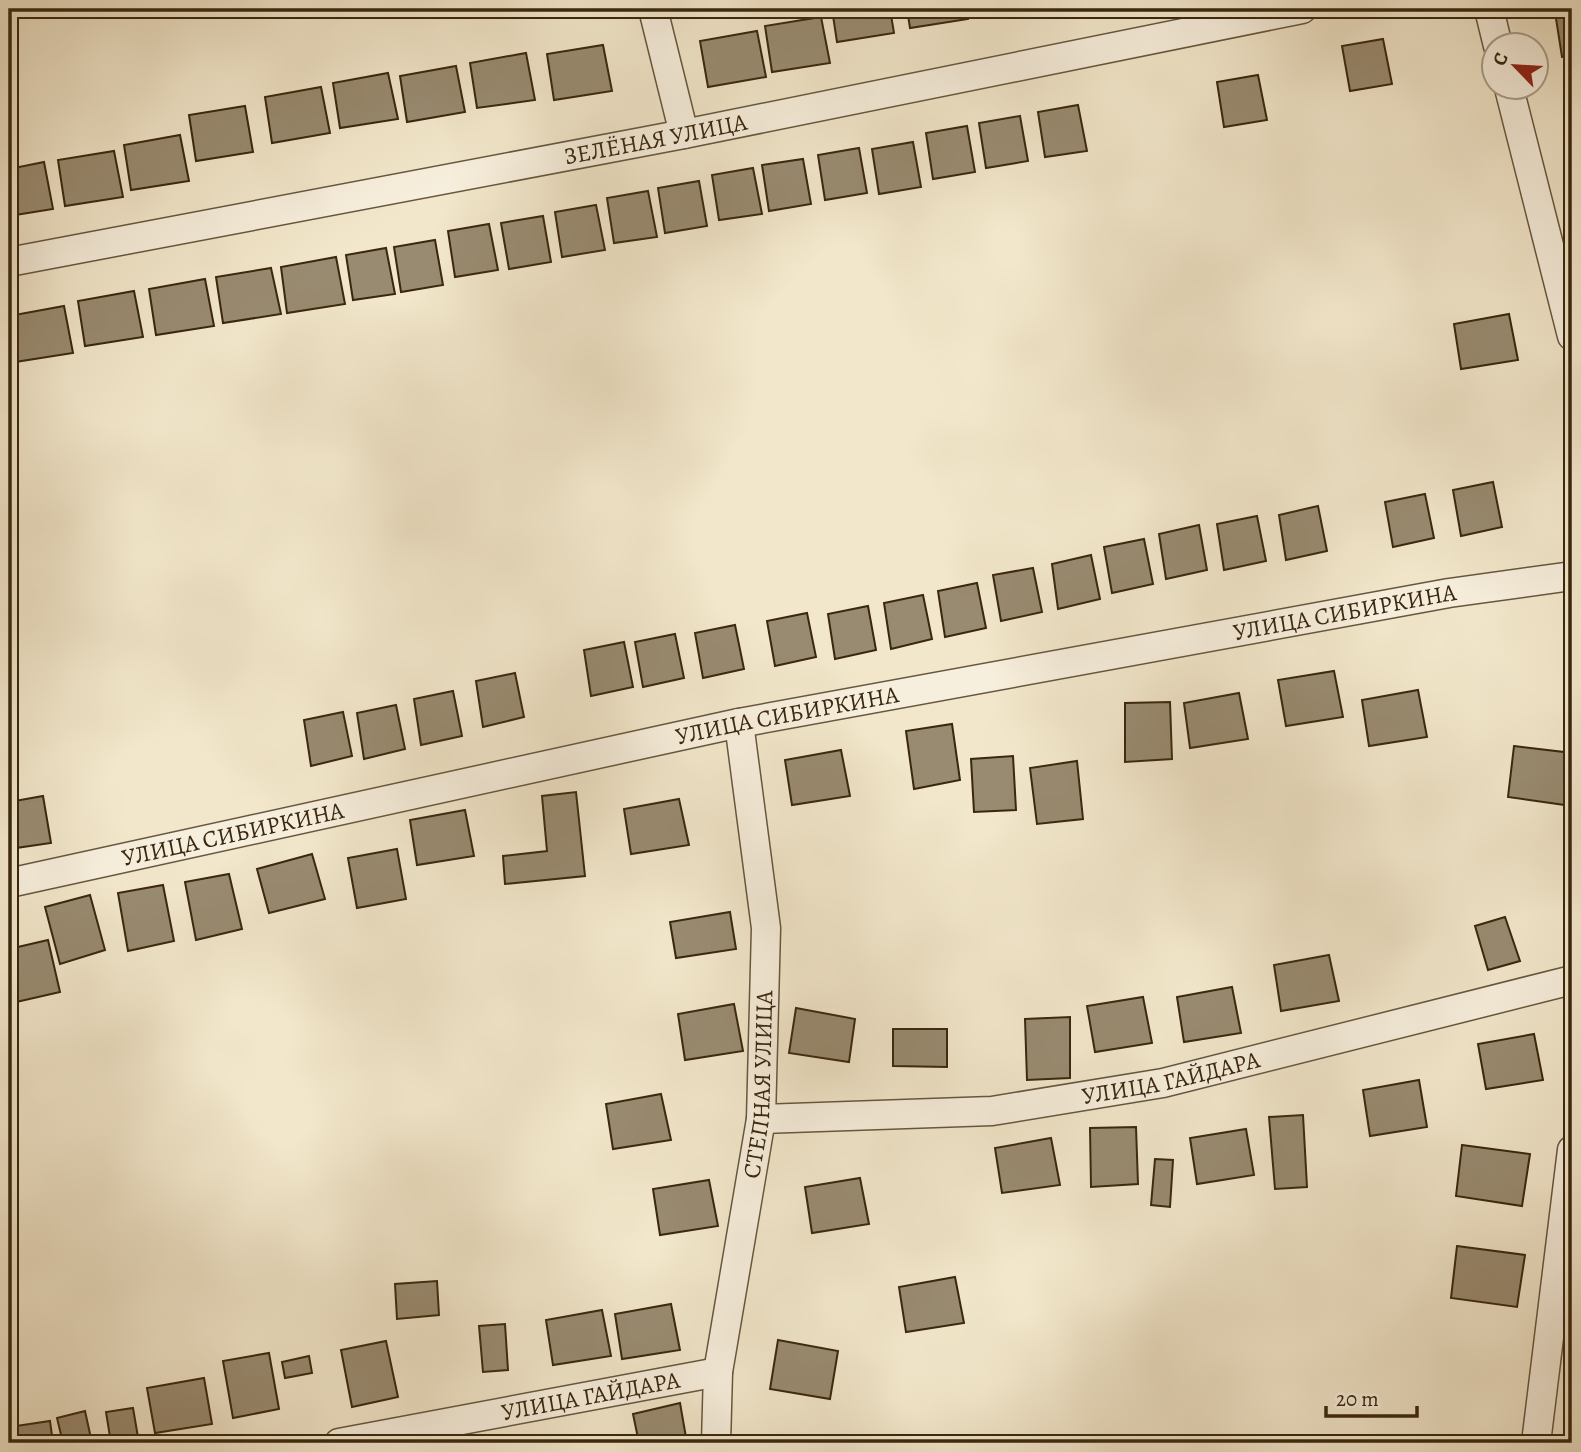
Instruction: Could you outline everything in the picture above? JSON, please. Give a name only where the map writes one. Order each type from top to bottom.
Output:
[{"type":"street","points":[[653,9],[684,134]]},
{"type":"street","name":"ЗЕЛЁНАЯ УЛИЦА","points":[[9,262],[684,134],[1302,9]]},
{"type":"street","points":[[1489,9],[1495,32]]},
{"type":"street","points":[[1513,102],[1572,336]]},
{"type":"street","name":"УЛИЦА СИБИРКИНА","points":[[9,883],[740,723],[1449,593],[1572,576]]},
{"type":"street","name":"СТЕПНАЯ УЛИЦА","points":[[716,1443],[718,1372],[761,1119],[766,928],[740,723]]},
{"type":"street","name":"УЛИЦА ГАЙДАРА","points":[[761,1119],[992,1111],[1163,1083],[1572,980]]},
{"type":"street","points":[[1536,1443],[1572,1150]]},
{"type":"street","name":"УЛИЦА ГАЙДАРА","points":[[339,1443],[718,1372]]},
{"type":"building","points":[[832,9],[890,9],[894,33],[837,42]]},
{"type":"building","points":[[907,9],[966,9],[968,19],[910,28]]},
{"type":"building","points":[[1572,9],[1572,56],[1562,57],[1555,12]]},
{"type":"building","points":[[821,17],[830,63],[772,72],[765,26]]},
{"type":"building","points":[[757,31],[766,77],[708,87],[700,41]]},
{"type":"building","points":[[1383,39],[1392,84],[1350,91],[1342,46]]},
{"type":"building","points":[[603,45],[612,91],[554,100],[547,54]]},
{"type":"building","points":[[526,53],[535,100],[477,108],[470,63]]},
{"type":"building","points":[[456,66],[465,112],[407,122],[400,76]]},
{"type":"building","points":[[388,73],[398,119],[340,128],[333,83]]},
{"type":"building","points":[[1258,75],[1267,120],[1224,127],[1217,82]]},
{"type":"building","points":[[321,87],[330,133],[272,143],[265,97]]},
{"type":"building","points":[[1078,105],[1087,151],[1045,157],[1038,112]]},
{"type":"building","points":[[245,106],[253,152],[196,161],[189,115]]},
{"type":"building","points":[[1020,116],[1028,161],[986,168],[979,123]]},
{"type":"building","points":[[967,126],[975,172],[933,179],[926,133]]},
{"type":"building","points":[[180,135],[189,181],[131,190],[124,145]]},
{"type":"building","points":[[913,142],[921,187],[879,194],[872,149]]},
{"type":"building","points":[[859,148],[867,193],[825,200],[818,155]]},
{"type":"building","points":[[114,151],[123,197],[65,206],[58,160]]},
{"type":"building","points":[[803,159],[811,204],[769,211],[762,165]]},
{"type":"building","points":[[44,162],[53,209],[9,216],[9,169]]},
{"type":"building","points":[[753,168],[762,214],[719,220],[712,175]]},
{"type":"building","points":[[699,181],[707,226],[665,233],[658,188]]},
{"type":"building","points":[[648,191],[657,237],[614,243],[607,198]]},
{"type":"building","points":[[596,205],[605,250],[562,257],[555,212]]},
{"type":"building","points":[[543,216],[551,262],[509,269],[501,223]]},
{"type":"building","points":[[489,224],[498,270],[455,277],[448,231]]},
{"type":"building","points":[[435,240],[443,285],[401,292],[394,247]]},
{"type":"building","points":[[386,248],[395,294],[353,300],[346,255]]},
{"type":"building","points":[[336,257],[345,304],[287,313],[281,267]]},
{"type":"building","points":[[271,268],[281,314],[223,323],[216,277]]},
{"type":"building","points":[[205,279],[214,326],[156,335],[149,289]]},
{"type":"building","points":[[134,291],[143,337],[85,346],[78,301]]},
{"type":"building","points":[[64,306],[73,353],[15,362],[9,316]]},
{"type":"building","points":[[1509,314],[1518,360],[1461,369],[1454,324]]},
{"type":"building","points":[[1493,482],[1502,527],[1461,536],[1453,490]]},
{"type":"building","points":[[1425,494],[1434,538],[1393,547],[1385,502]]},
{"type":"building","points":[[1318,506],[1327,551],[1286,560],[1279,515]]},
{"type":"building","points":[[1257,516],[1266,561],[1224,570],[1217,524]]},
{"type":"building","points":[[1199,525],[1207,570],[1166,579],[1159,534]]},
{"type":"building","points":[[1144,539],[1153,584],[1112,593],[1104,547]]},
{"type":"building","points":[[1091,555],[1100,599],[1058,609],[1052,564]]},
{"type":"building","points":[[1033,568],[1042,612],[1001,621],[993,575]]},
{"type":"building","points":[[977,583],[986,628],[945,637],[938,591]]},
{"type":"building","points":[[923,595],[932,639],[891,649],[884,603]]},
{"type":"building","points":[[868,606],[876,650],[835,659],[828,614]]},
{"type":"building","points":[[807,613],[816,657],[775,666],[767,621]]},
{"type":"building","points":[[735,625],[744,669],[703,678],[695,633]]},
{"type":"building","points":[[675,634],[684,678],[643,687],[635,642]]},
{"type":"building","points":[[624,642],[633,687],[591,696],[584,650]]},
{"type":"building","points":[[1334,671],[1343,717],[1286,726],[1278,680]]},
{"type":"building","points":[[515,673],[524,717],[483,727],[476,681]]},
{"type":"building","points":[[1418,690],[1427,737],[1369,746],[1362,700]]},
{"type":"building","points":[[453,691],[462,736],[421,745],[414,699]]},
{"type":"building","points":[[1239,693],[1248,739],[1190,748],[1184,703]]},
{"type":"building","points":[[1170,702],[1172,759],[1125,762],[1125,703]]},
{"type":"building","points":[[396,705],[405,749],[364,759],[357,713]]},
{"type":"building","points":[[343,712],[352,756],[311,766],[304,720]]},
{"type":"building","points":[[952,724],[960,780],[914,789],[906,731]]},
{"type":"building","points":[[1514,746],[1572,753],[1572,806],[1508,797]]},
{"type":"building","points":[[841,750],[850,796],[792,805],[785,760]]},
{"type":"building","points":[[1013,756],[1016,810],[974,812],[971,759]]},
{"type":"building","points":[[1077,761],[1083,819],[1037,824],[1030,768]]},
{"type":"building","points":[[576,792],[585,876],[505,884],[503,856],[547,851],[542,796]]},
{"type":"building","points":[[43,796],[51,843],[9,849],[9,802]]},
{"type":"building","points":[[679,799],[689,845],[631,854],[624,809]]},
{"type":"building","points":[[465,810],[474,856],[417,865],[410,820]]},
{"type":"building","points":[[397,849],[406,899],[357,908],[348,858]]},
{"type":"building","points":[[312,854],[325,899],[269,913],[257,869]]},
{"type":"building","points":[[229,874],[242,929],[196,940],[185,882]]},
{"type":"building","points":[[163,885],[174,941],[128,951],[118,893]]},
{"type":"building","points":[[90,895],[105,950],[60,964],[45,907]]},
{"type":"building","points":[[730,912],[736,949],[676,958],[670,922]]},
{"type":"building","points":[[1505,917],[1520,961],[1488,970],[1475,926]]},
{"type":"building","points":[[48,940],[60,992],[12,1003],[9,949]]},
{"type":"building","points":[[1329,955],[1339,1001],[1281,1011],[1274,965]]},
{"type":"building","points":[[1232,987],[1241,1033],[1184,1042],[1177,997]]},
{"type":"building","points":[[1143,997],[1152,1043],[1095,1052],[1087,1006]]},
{"type":"building","points":[[734,1004],[743,1051],[685,1060],[678,1014]]},
{"type":"building","points":[[796,1008],[855,1019],[849,1062],[789,1053]]},
{"type":"building","points":[[1070,1017],[1070,1078],[1027,1080],[1025,1019]]},
{"type":"building","points":[[893,1029],[947,1029],[947,1067],[893,1066]]},
{"type":"building","points":[[1534,1034],[1543,1080],[1486,1089],[1478,1044]]},
{"type":"building","points":[[1419,1080],[1427,1127],[1370,1136],[1363,1090]]},
{"type":"building","points":[[661,1094],[671,1140],[613,1149],[606,1104]]},
{"type":"building","points":[[1303,1115],[1307,1187],[1275,1189],[1269,1117]]},
{"type":"building","points":[[1136,1127],[1138,1184],[1091,1187],[1090,1128]]},
{"type":"building","points":[[1246,1129],[1254,1175],[1197,1184],[1190,1138]]},
{"type":"building","points":[[1051,1138],[1060,1185],[1002,1193],[995,1148]]},
{"type":"building","points":[[1462,1145],[1530,1154],[1522,1206],[1456,1196]]},
{"type":"building","points":[[1155,1159],[1173,1160],[1170,1207],[1151,1205]]},
{"type":"building","points":[[860,1178],[869,1224],[812,1233],[805,1187]]},
{"type":"building","points":[[709,1180],[718,1226],[660,1235],[653,1189]]},
{"type":"building","points":[[1457,1246],[1525,1255],[1517,1307],[1451,1298]]},
{"type":"building","points":[[955,1277],[964,1323],[906,1332],[899,1287]]},
{"type":"building","points":[[437,1281],[439,1315],[397,1319],[395,1284]]},
{"type":"building","points":[[671,1304],[680,1350],[622,1359],[615,1314]]},
{"type":"building","points":[[602,1310],[611,1356],[553,1365],[546,1320]]},
{"type":"building","points":[[505,1324],[508,1370],[483,1372],[479,1326]]},
{"type":"building","points":[[778,1340],[838,1351],[830,1399],[770,1389]]},
{"type":"building","points":[[386,1341],[398,1397],[352,1407],[341,1350]]},
{"type":"building","points":[[269,1353],[279,1409],[233,1418],[223,1361]]},
{"type":"building","points":[[309,1356],[312,1373],[285,1378],[282,1362]]},
{"type":"building","points":[[204,1378],[212,1424],[155,1433],[147,1388]]},
{"type":"building","points":[[680,1403],[687,1443],[639,1443],[633,1414]]},
{"type":"building","points":[[133,1408],[139,1443],[111,1443],[106,1412]]},
{"type":"building","points":[[85,1411],[92,1443],[63,1443],[57,1418]]},
{"type":"building","points":[[50,1421],[53,1443],[9,1443],[9,1427]]},
{"type":"building","points":[[625,1437],[625,1443],[572,1443]]}]
